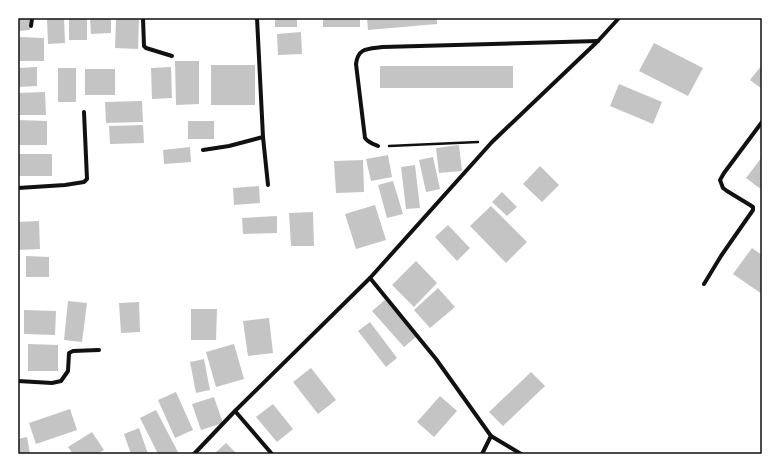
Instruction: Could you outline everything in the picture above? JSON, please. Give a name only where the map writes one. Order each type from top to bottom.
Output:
[{"type":"street","points":[[31,26],[32,18]]},
{"type":"street","points":[[143,18],[144,46],[146,48],[172,56]]},
{"type":"street","points":[[257,18],[263,137],[268,185]]},
{"type":"street","points":[[194,454],[235,411],[370,278],[492,142],[619,18]]},
{"type":"street","points":[[378,146],[368,142],[365,138],[356,64],[357,56],[363,50],[383,47],[598,40]]},
{"type":"street","points":[[18,188],[71,184],[86,181],[87,165],[84,112]]},
{"type":"street","points":[[704,284],[721,256],[753,210],[750,205],[723,188],[720,180],[762,122]]},
{"type":"street","points":[[203,150],[229,146],[263,137]]},
{"type":"street","points":[[370,278],[436,359],[491,436],[521,454]]},
{"type":"street","points":[[18,381],[52,383],[61,381],[68,370],[70,352],[99,350]]},
{"type":"street","points":[[235,411],[272,454]]},
{"type":"street","points":[[482,454],[491,436]]},
{"type":"path","points":[[378,146],[481,142]]},
{"type":"building","points":[[29,18],[30,30],[18,31],[18,19]]},
{"type":"building","points":[[47,18],[64,18],[65,43],[48,44]]},
{"type":"building","points":[[69,18],[87,18],[87,40],[69,40]]},
{"type":"building","points":[[90,18],[111,18],[111,33],[91,34]]},
{"type":"building","points":[[116,18],[139,18],[138,49],[115,48]]},
{"type":"building","points":[[275,18],[297,18],[297,27],[275,27]]},
{"type":"building","points":[[323,18],[360,18],[360,27],[323,27]]},
{"type":"building","points":[[367,18],[437,18],[437,24],[368,30]]},
{"type":"building","points":[[301,32],[302,54],[278,55],[277,34]]},
{"type":"building","points":[[18,37],[44,38],[44,61],[18,61]]},
{"type":"building","points":[[654,43],[703,68],[688,96],[639,71]]},
{"type":"building","points":[[175,61],[199,61],[199,104],[176,105]]},
{"type":"building","points":[[211,65],[255,65],[255,105],[211,105]]},
{"type":"building","points":[[762,65],[762,89],[750,80]]},
{"type":"building","points":[[380,66],[513,66],[513,88],[380,88]]},
{"type":"building","points":[[37,67],[37,86],[18,87],[18,68]]},
{"type":"building","points":[[171,67],[172,98],[152,99],[151,68]]},
{"type":"building","points":[[58,68],[76,68],[76,102],[58,102]]},
{"type":"building","points":[[85,69],[115,69],[115,95],[85,95]]},
{"type":"building","points":[[619,84],[662,102],[653,124],[610,106]]},
{"type":"building","points":[[45,92],[46,115],[18,115],[18,93]]},
{"type":"building","points":[[142,101],[143,122],[106,123],[105,102]]},
{"type":"building","points":[[18,120],[47,121],[47,145],[18,145]]},
{"type":"building","points":[[188,121],[214,121],[214,139],[188,139]]},
{"type":"building","points":[[143,125],[144,143],[110,144],[109,126]]},
{"type":"building","points":[[459,145],[462,171],[439,173],[436,148]]},
{"type":"building","points":[[190,147],[191,162],[164,164],[163,150]]},
{"type":"building","points":[[18,154],[52,154],[52,176],[18,176]]},
{"type":"building","points":[[388,155],[392,177],[371,181],[366,159]]},
{"type":"building","points":[[433,157],[440,189],[426,192],[419,160]]},
{"type":"building","points":[[762,157],[762,190],[746,178]]},
{"type":"building","points":[[363,160],[364,192],[336,193],[334,161]]},
{"type":"building","points":[[415,165],[420,208],[406,209],[401,167]]},
{"type":"building","points":[[540,166],[559,185],[542,202],[523,184]]},
{"type":"building","points":[[393,181],[403,214],[387,218],[378,185]]},
{"type":"building","points":[[259,186],[260,203],[234,205],[233,188]]},
{"type":"building","points":[[502,192],[517,207],[507,216],[492,202]]},
{"type":"building","points":[[375,205],[386,240],[356,249],[345,214]]},
{"type":"building","points":[[491,206],[527,242],[506,263],[470,226]]},
{"type":"building","points":[[313,212],[314,246],[291,246],[289,213]]},
{"type":"building","points":[[277,216],[277,233],[243,234],[242,218]]},
{"type":"building","points":[[39,221],[40,249],[18,250],[18,222]]},
{"type":"building","points":[[448,225],[470,248],[457,261],[435,237]]},
{"type":"building","points":[[752,248],[762,255],[762,294],[733,274]]},
{"type":"building","points":[[26,256],[49,257],[49,277],[26,277]]},
{"type":"building","points":[[416,261],[437,283],[414,307],[392,285]]},
{"type":"building","points":[[438,288],[455,307],[430,328],[414,310]]},
{"type":"building","points":[[385,300],[417,336],[404,347],[372,311]]},
{"type":"building","points":[[68,301],[87,303],[82,342],[64,340]]},
{"type":"building","points":[[139,302],[140,332],[121,333],[119,303]]},
{"type":"building","points":[[191,309],[217,309],[216,340],[191,340]]},
{"type":"building","points":[[24,310],[56,311],[55,335],[24,334]]},
{"type":"building","points":[[269,318],[273,353],[248,356],[243,321]]},
{"type":"building","points":[[370,322],[397,358],[386,367],[358,331]]},
{"type":"building","points":[[28,344],[58,345],[58,371],[28,371]]},
{"type":"building","points":[[234,344],[244,379],[216,387],[206,352]]},
{"type":"building","points":[[204,359],[210,390],[196,393],[190,362]]},
{"type":"building","points":[[311,368],[336,400],[318,414],[293,382]]},
{"type":"building","points":[[531,372],[545,386],[503,426],[489,412]]},
{"type":"building","points":[[176,392],[193,430],[175,438],[158,400]]},
{"type":"building","points":[[440,396],[457,411],[434,437],[417,422]]},
{"type":"building","points":[[214,397],[223,423],[201,430],[192,404]]},
{"type":"building","points":[[273,404],[293,429],[277,442],[256,417]]},
{"type":"building","points":[[70,409],[77,430],[36,444],[29,423]]},
{"type":"building","points":[[156,410],[179,454],[158,454],[140,418]]},
{"type":"building","points":[[139,428],[148,454],[131,454],[124,434]]},
{"type":"building","points":[[92,432],[104,450],[97,454],[73,454],[68,447]]},
{"type":"building","points":[[27,437],[30,454],[18,454],[18,439]]},
{"type":"building","points":[[226,443],[237,454],[214,454]]}]
